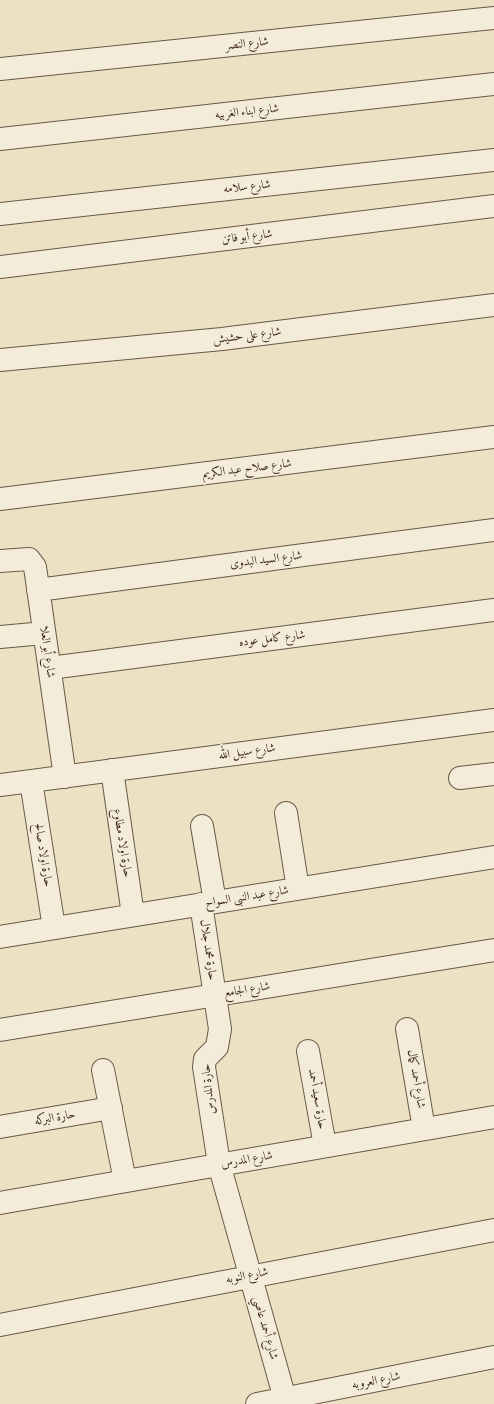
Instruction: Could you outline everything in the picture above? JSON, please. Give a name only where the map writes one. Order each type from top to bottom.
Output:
[{"type":"street","name":"شارع النصر","points":[[0,69],[494,18]]},
{"type":"street","name":"شارع ابناء الغربيه","points":[[0,140],[494,84]]},
{"type":"street","name":"شارع سلامه","points":[[0,214],[494,160]]},
{"type":"street","name":"شارع أبو فاتن","points":[[0,267],[494,206]]},
{"type":"street","name":"شارع على حشيش","points":[[0,360],[222,339],[494,305]]},
{"type":"street","name":"شارع صلاح عبد الكريم","points":[[0,499],[494,437]]},
{"type":"street","name":"شارع السيد البدوى","points":[[38,590],[494,530]]},
{"type":"street","name":"شارع أبو العلا","points":[[0,561],[29,559],[35,567],[65,777]]},
{"type":"street","name":"شارع كامل عوده","points":[[50,668],[494,610]]},
{"type":"street","points":[[0,637],[44,632]]},
{"type":"street","name":"شارع سبيل الله","points":[[0,786],[494,720]]},
{"type":"street","name":"حارة اولاد مطاوع","points":[[112,770],[133,915]]},
{"type":"street","points":[[460,778],[494,774]]},
{"type":"street","name":"حارة اولاد صالح","points":[[31,781],[54,928]]},
{"type":"street","points":[[286,813],[298,889]]},
{"type":"street","name":"حارة محمد جلال","points":[[202,826],[214,995]]},
{"type":"street","name":"شارع عبد النبى السواح","points":[[0,937],[494,857]]},
{"type":"street","name":"شارع الجامع","points":[[0,1030],[494,950]]},
{"type":"street","name":"حارة المدرس","points":[[214,995],[220,1029],[219,1038],[217,1047],[205,1059],[204,1067],[219,1164]]},
{"type":"street","name":"شارع أحمد كمال","points":[[407,1029],[424,1129]]},
{"type":"street","name":"حارة سعيد أحمد","points":[[308,1051],[325,1146]]},
{"type":"street","points":[[103,1070],[125,1181]]},
{"type":"street","name":"حارة البركه","points":[[0,1127],[111,1108]]},
{"type":"street","name":"شارع المدرس","points":[[0,1203],[494,1117]]},
{"type":"street","name":"شارع أحمد عاصي","points":[[219,1164],[285,1399]]},
{"type":"street","name":"شارع النوبه","points":[[0,1325],[494,1230]]},
{"type":"street","name":"شارع العروبه","points":[[257,1404],[494,1357]]}]
